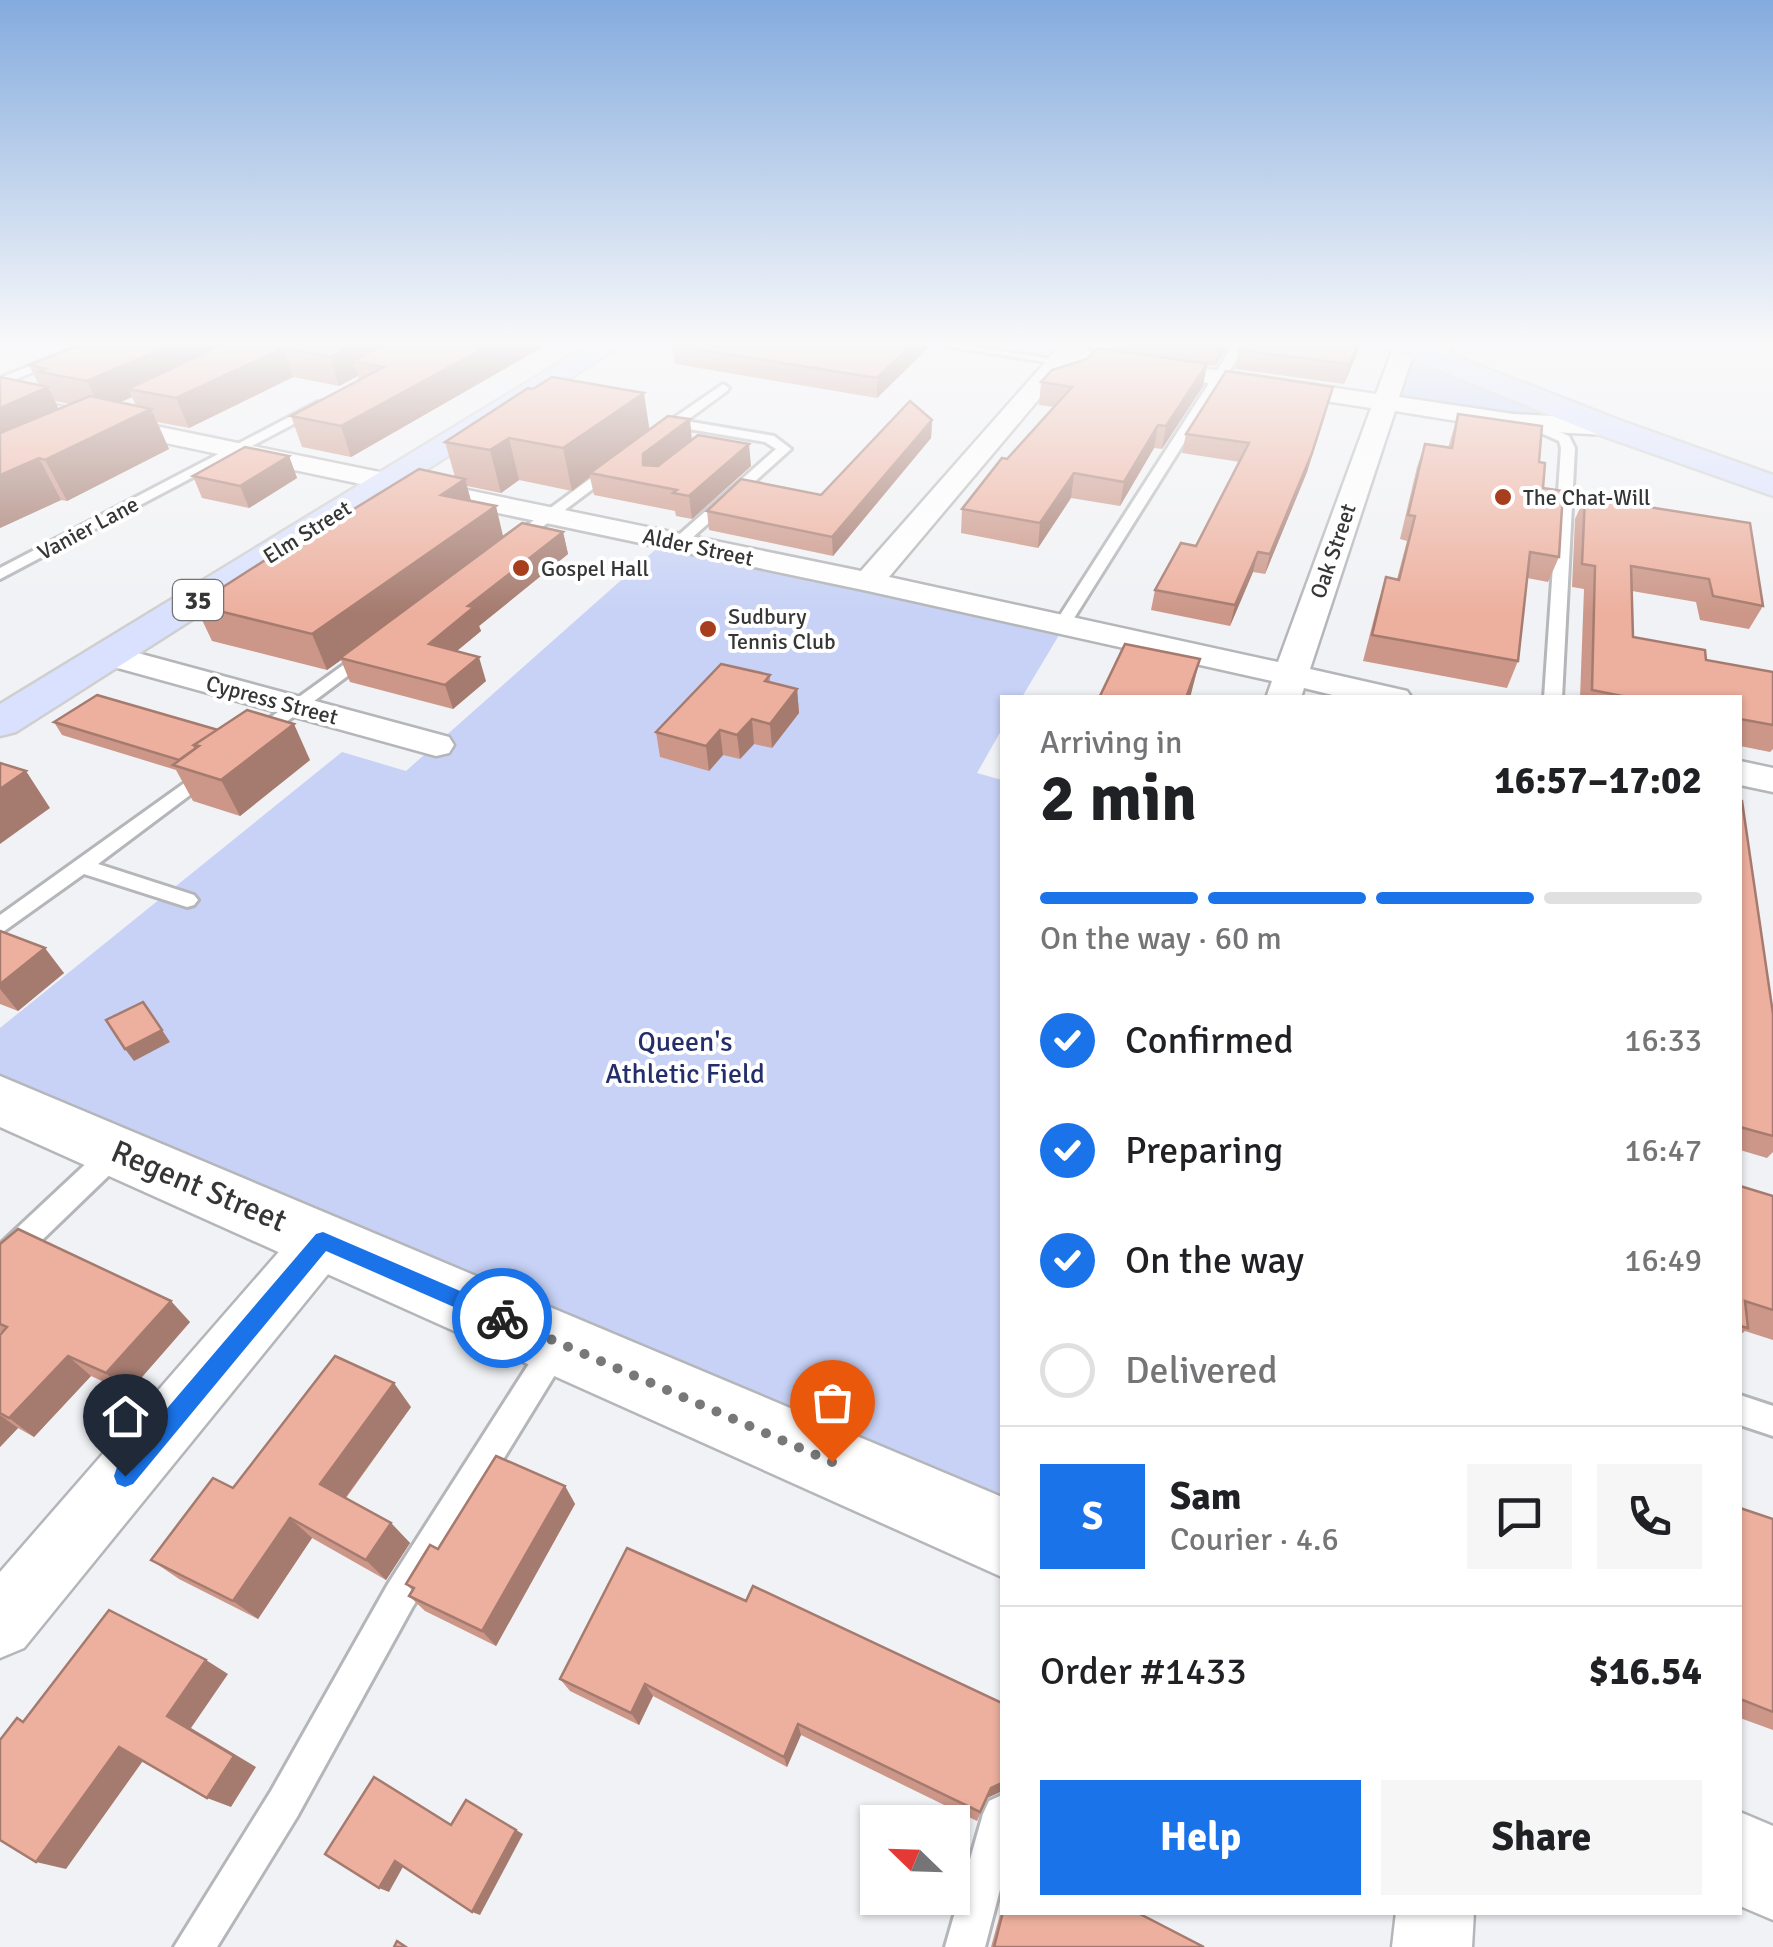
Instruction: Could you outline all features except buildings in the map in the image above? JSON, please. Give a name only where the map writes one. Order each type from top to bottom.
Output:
[{"type":"main road","name":"Elm Street","points":[[0,723],[467,432]]},
{"type":"main road","points":[[1622,432],[1773,486]]},
{"type":"main road","name":"Regent Street","points":[[0,1100],[1000,1536]]},
{"type":"main road","points":[[1742,1859],[1773,1873]]},
{"type":"street","points":[[73,438],[86,432]]},
{"type":"street","name":"Alder Street","points":[[147,432],[1062,624],[1287,686],[1368,695]]},
{"type":"street","points":[[868,582],[997,432]]},
{"type":"street","name":"Oak Street","points":[[1287,686],[1374,432]]},
{"type":"street","name":"Cypress Street","points":[[108,655],[436,745]]},
{"type":"street","points":[[1742,774],[1773,780]]},
{"type":"street","points":[[0,1624],[323,1240]]},
{"type":"street","points":[[1432,1947],[1435,1915]]},
{"type":"lane","name":"Vanier Lane","points":[[0,574],[270,432]]},
{"type":"lane","points":[[501,552],[663,432]]},
{"type":"lane","points":[[706,441],[718,432]]},
{"type":"lane","points":[[678,543],[784,449],[770,439],[730,432]]},
{"type":"lane","points":[[1062,624],[1185,432]]},
{"type":"lane","points":[[1549,432],[1564,439],[1568,448],[1553,695]]},
{"type":"lane","points":[[238,750],[375,647]]},
{"type":"lane","points":[[0,926],[222,762]]},
{"type":"lane","points":[[80,866],[187,900]]},
{"type":"lane","points":[[0,1262],[117,1151]]},
{"type":"lane","points":[[194,1947],[284,1804],[400,1596],[558,1343]]},
{"type":"lane","points":[[1742,1411],[1773,1421]]},
{"type":"lane","points":[[965,1947],[1000,1821]]},
{"type":"green space","name":"Queen's Athletic Field","points":[[663,543],[1065,625],[1023,695],[1000,695],[1000,733],[977,773],[1000,779],[1000,1545],[0,1098],[0,1028],[342,752],[406,771]]},
{"type":"way so far","points":[[502,1318],[832,1462]]},
{"type":"place","name":"The Chat-Will","points":[[1503,497]]},
{"type":"place","name":"Gospel Hall","points":[[521,568]]},
{"type":"place","name":"Sudbury Tennis Club","points":[[708,629]]},
{"type":"route","points":[[125,1476],[323,1240],[502,1318]]}]
